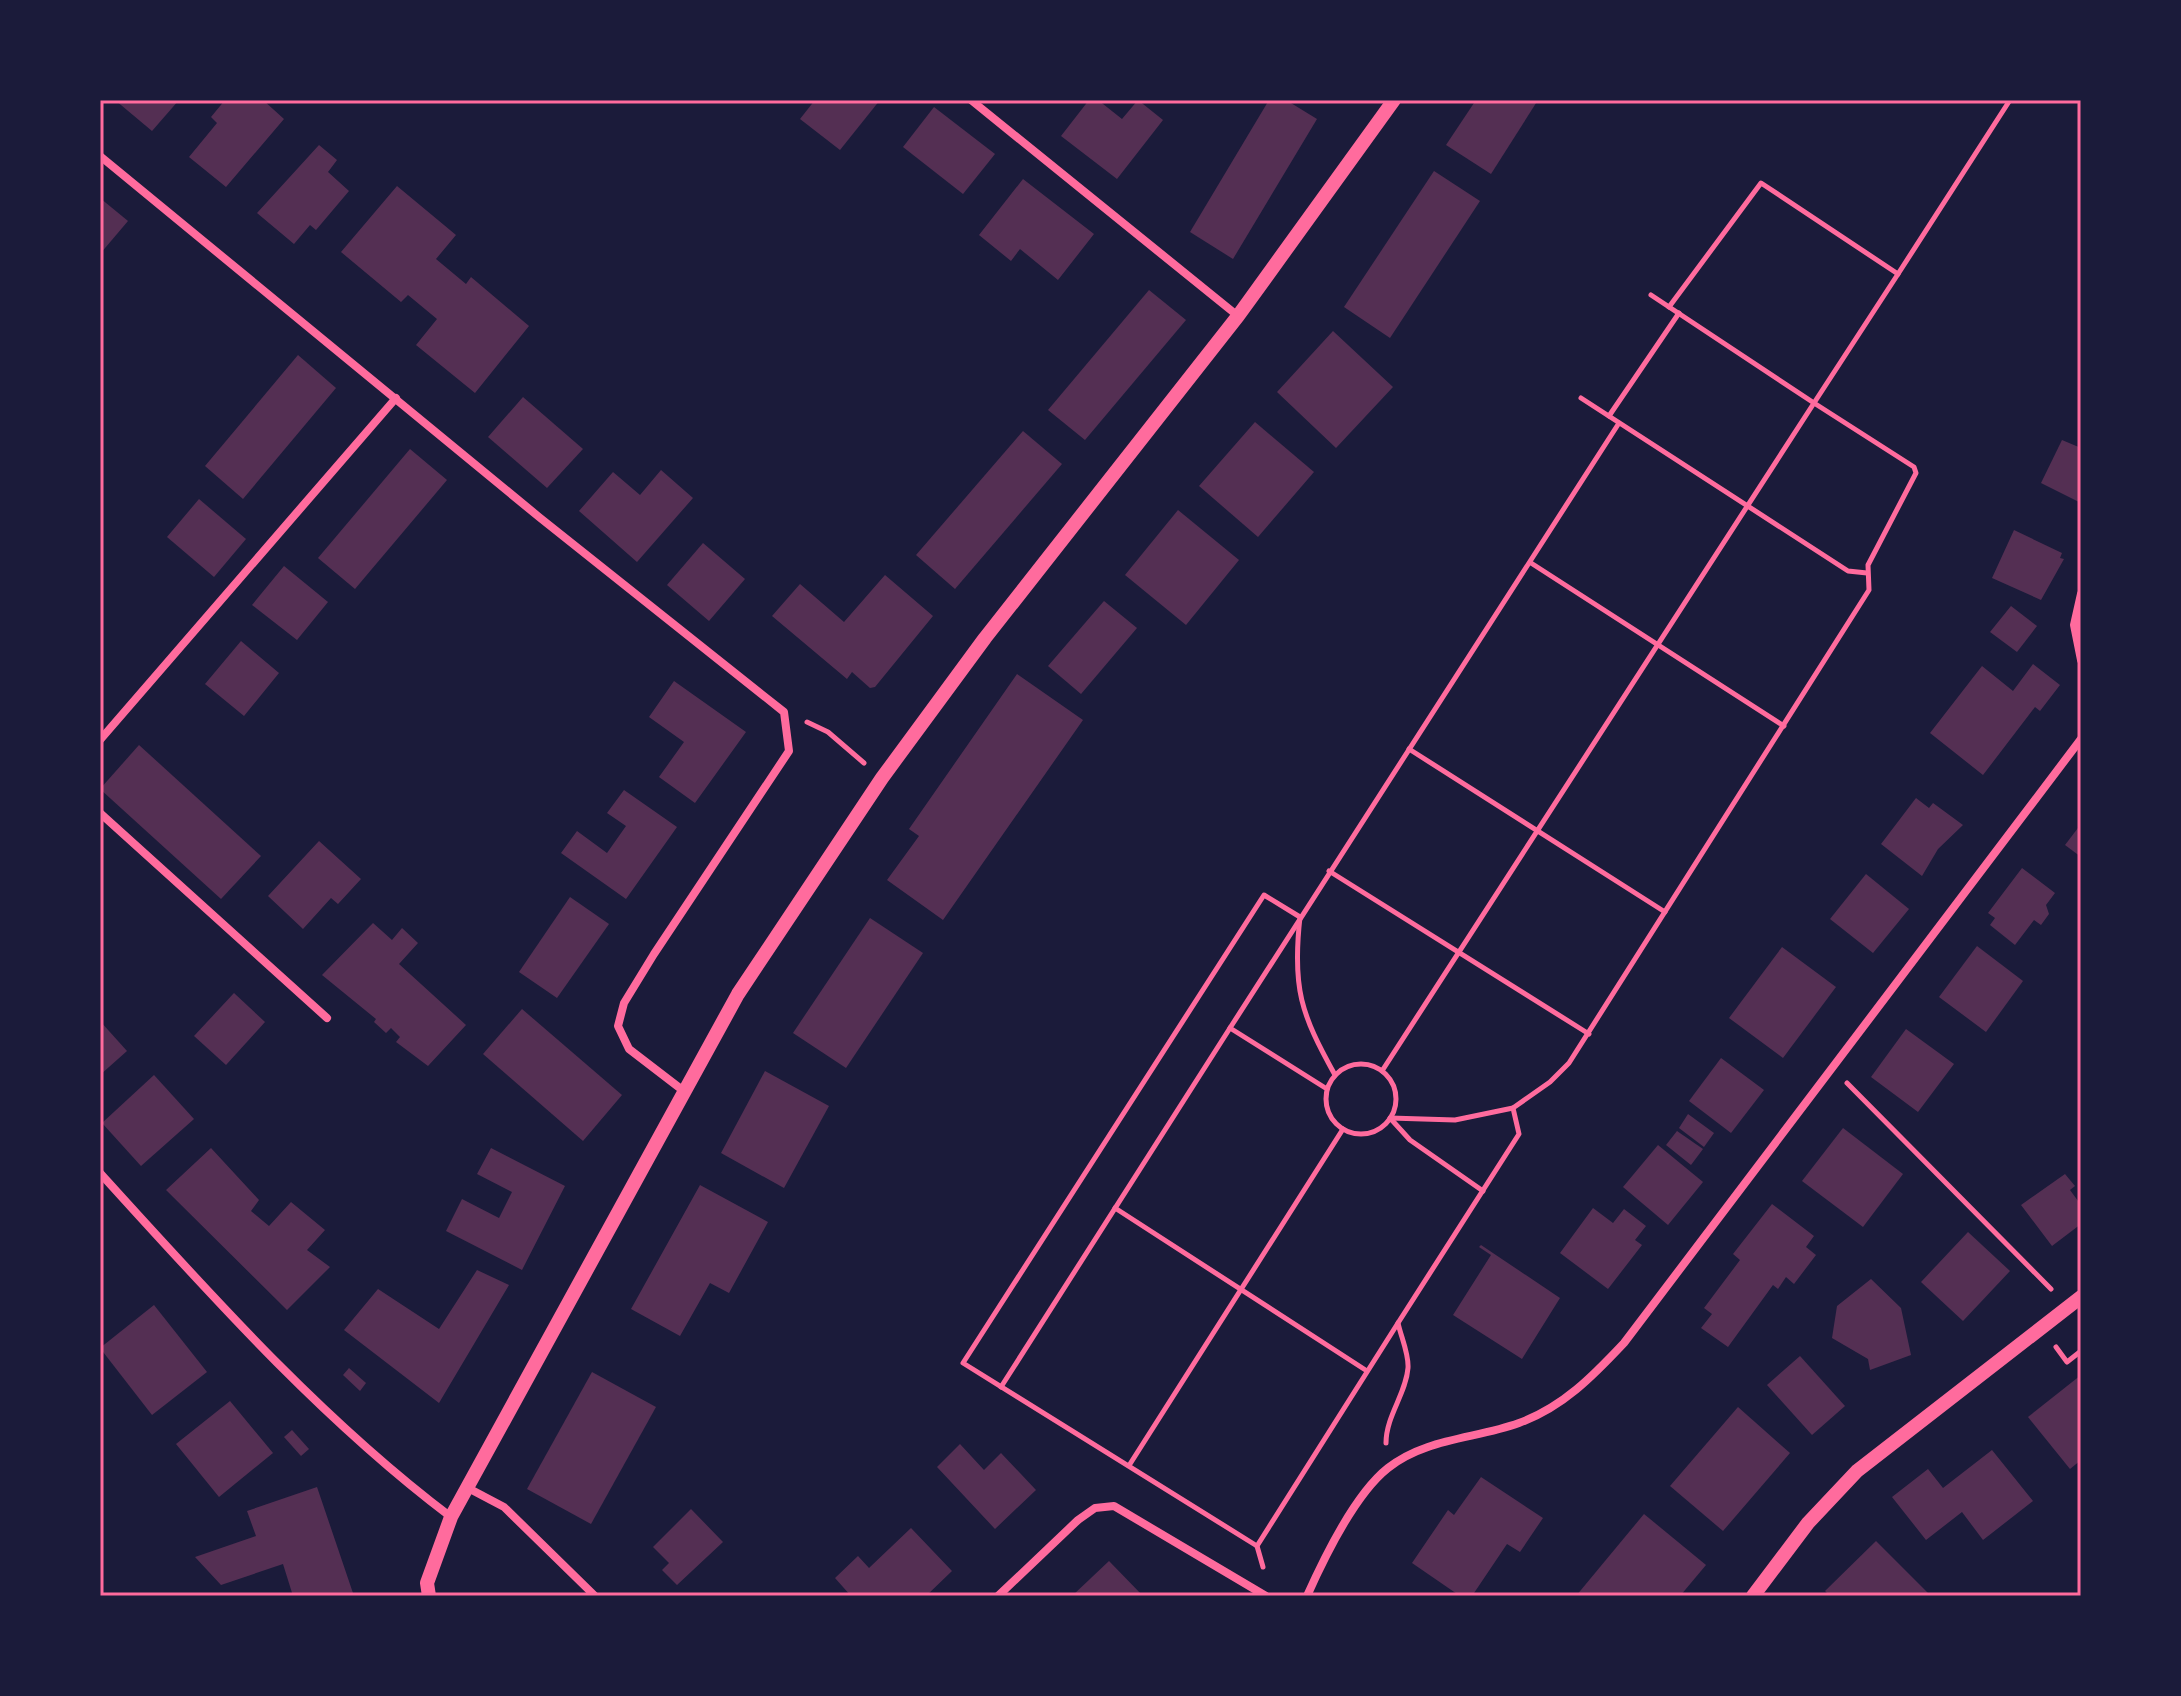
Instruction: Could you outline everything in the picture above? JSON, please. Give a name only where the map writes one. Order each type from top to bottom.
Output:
[{"type":"street","points":[[971,100],[1238,316]]},
{"type":"street","points":[[429,1596],[427,1583],[451,1517],[738,994],[882,778],[985,638],[1238,316],[1394,100]]},
{"type":"street","points":[[100,156],[784,712],[789,751],[654,954],[624,1003],[621,1014],[618,1026],[629,1049],[685,1092]]},
{"type":"street","points":[[100,740],[396,398]]},
{"type":"street","points":[[2081,594],[2074,625],[2081,660]]},
{"type":"street","points":[[1307,1596],[1363,1497],[1387,1468],[1423,1448],[1517,1424],[1553,1408],[1592,1378],[1624,1343],[2081,739]]},
{"type":"street","points":[[100,813],[327,1018]]},
{"type":"street","points":[[100,1173],[271,1355],[386,1468],[451,1517]]},
{"type":"street","points":[[1753,1596],[1808,1523],[1857,1471],[2075,1302]]},
{"type":"street","points":[[468,1488],[504,1507],[595,1596]]},
{"type":"street","points":[[998,1596],[1078,1520],[1095,1508],[1114,1506],[1266,1596]]},
{"type":"path","points":[[1382,1071],[2010,100]]},
{"type":"path","points":[[1669,307],[1761,183],[1898,274]]},
{"type":"path","points":[[1390,1118],[1455,1120],[1513,1108],[1550,1082],[1569,1063],[1869,590],[1867,573],[1916,473],[1914,467],[1651,295]]},
{"type":"path","points":[[1609,416],[1679,313]]},
{"type":"path","points":[[1581,398],[1848,571],[1867,573]]},
{"type":"path","points":[[1001,1387],[1619,423]]},
{"type":"path","points":[[1531,563],[1784,726]]},
{"type":"path","points":[[828,732],[882,778]]},
{"type":"path","points":[[1409,749],[1665,912]]},
{"type":"path","points":[[1329,871],[1589,1034]]},
{"type":"path","points":[[1300,917],[1264,895],[963,1363],[1130,1464],[1257,1546],[1519,1134],[1513,1108]]},
{"type":"path","points":[[1300,917],[1295,962],[1304,1013],[1335,1075]]},
{"type":"path","points":[[1230,1028],[1327,1089]]},
{"type":"path","points":[[1353,1065],[1382,1071],[1394,1087],[1396,1098],[1390,1118],[1383,1126],[1364,1134],[1343,1129],[1328,1112],[1327,1089],[1335,1075],[1353,1065]]},
{"type":"path","points":[[1831,1068],[2075,1302]]},
{"type":"path","points":[[1390,1118],[1410,1140],[1483,1191]]},
{"type":"path","points":[[1130,1464],[1343,1129]]},
{"type":"path","points":[[1115,1208],[1367,1371]]},
{"type":"path","points":[[1387,1468],[1385,1438],[1409,1365],[1398,1323]]},
{"type":"path","points":[[2067,1362],[2081,1351]]},
{"type":"building","points":[[115,100],[179,100],[152,131]]},
{"type":"building","points":[[225,100],[263,100],[284,119],[226,187],[189,157],[217,123],[211,117]]},
{"type":"building","points":[[815,100],[880,100],[840,150],[800,119]]},
{"type":"building","points":[[1089,100],[1098,100],[1122,119],[1138,100],[1163,120],[1117,179],[1061,136]]},
{"type":"building","points":[[1269,100],[1286,100],[1317,119],[1233,259],[1190,232]]},
{"type":"building","points":[[1476,100],[1538,100],[1491,174],[1446,145]]},
{"type":"building","points":[[934,107],[995,154],[963,194],[903,147]]},
{"type":"building","points":[[319,145],[337,160],[328,172],[349,191],[316,230],[310,225],[294,244],[257,213]]},
{"type":"building","points":[[1434,171],[1480,201],[1390,338],[1344,307]]},
{"type":"building","points":[[1023,179],[1094,234],[1058,280],[1020,249],[1011,261],[979,235]]},
{"type":"building","points":[[397,186],[456,235],[436,259],[466,284],[471,277],[529,326],[475,393],[416,345],[437,319],[408,295],[401,302],[341,252]]},
{"type":"building","points":[[100,198],[128,221],[100,254]]},
{"type":"building","points":[[1149,290],[1186,320],[1085,440],[1048,410]]},
{"type":"building","points":[[1333,331],[1393,387],[1336,448],[1277,392]]},
{"type":"building","points":[[298,355],[336,388],[243,499],[205,466]]},
{"type":"building","points":[[523,397],[583,449],[547,488],[488,437]]},
{"type":"building","points":[[1255,422],[1314,472],[1258,537],[1199,486]]},
{"type":"building","points":[[1023,431],[1062,464],[955,589],[916,555]]},
{"type":"building","points":[[2062,440],[2081,448],[2081,503],[2041,483]]},
{"type":"building","points":[[410,449],[447,480],[355,589],[318,558]]},
{"type":"building","points":[[661,470],[693,498],[637,562],[579,511],[613,472],[640,495]]},
{"type":"building","points":[[199,499],[246,539],[214,577],[167,537]]},
{"type":"building","points":[[1178,510],[1239,560],[1186,625],[1125,575]]},
{"type":"building","points":[[2014,530],[2062,553],[2060,558],[2064,559],[2041,600],[1992,578]]},
{"type":"building","points":[[703,543],[745,579],[709,621],[667,585]]},
{"type":"building","points":[[284,566],[328,602],[297,640],[252,605]]},
{"type":"building","points":[[885,575],[933,616],[875,687],[870,688],[852,672],[847,679],[772,616],[800,584],[844,622]]},
{"type":"building","points":[[1104,601],[1137,628],[1081,694],[1048,666]]},
{"type":"building","points":[[2011,606],[2037,626],[2017,652],[1990,632]]},
{"type":"building","points":[[241,641],[279,673],[244,716],[205,684]]},
{"type":"building","points":[[2033,664],[2060,685],[2040,711],[2035,707],[1983,775],[1930,733],[1982,666],[2013,691]]},
{"type":"building","points":[[1017,674],[1083,720],[943,920],[887,880],[919,836],[909,829]]},
{"type":"building","points":[[674,681],[746,732],[695,803],[659,777],[684,742],[649,717]]},
{"type":"building","points":[[139,745],[261,856],[221,899],[100,789]]},
{"type":"building","points":[[624,790],[677,827],[626,899],[561,853],[577,831],[607,853],[626,826],[607,813]]},
{"type":"building","points":[[1916,798],[1929,808],[1933,803],[1963,825],[1938,849],[1922,876],[1881,844]]},
{"type":"building","points":[[2081,824],[2081,857],[2065,845]]},
{"type":"building","points":[[319,841],[361,879],[338,904],[331,898],[303,929],[268,896]]},
{"type":"building","points":[[2022,868],[2055,893],[2046,905],[2049,914],[2041,925],[2034,920],[2015,945],[1990,925],[1995,918],[1988,913]]},
{"type":"building","points":[[1866,874],[1909,909],[1873,953],[1830,919]]},
{"type":"building","points":[[570,897],[609,924],[557,998],[519,972]]},
{"type":"building","points":[[870,918],[923,953],[846,1068],[793,1033]]},
{"type":"building","points":[[373,923],[392,940],[402,928],[418,943],[399,964],[466,1025],[428,1066],[396,1042],[400,1037],[391,1028],[386,1033],[374,1022],[376,1019],[322,975]]},
{"type":"building","points":[[1977,946],[2023,981],[1986,1032],[1939,997]]},
{"type":"building","points":[[1782,947],[1836,987],[1783,1058],[1729,1018]]},
{"type":"building","points":[[234,993],[265,1022],[226,1065],[194,1036]]},
{"type":"building","points":[[522,1009],[622,1095],[583,1141],[483,1054]]},
{"type":"building","points":[[100,1021],[127,1051],[100,1075]]},
{"type":"building","points":[[1906,1029],[1954,1064],[1918,1112],[1871,1077]]},
{"type":"building","points":[[1721,1058],[1764,1090],[1731,1133],[1689,1101]]},
{"type":"building","points":[[765,1071],[829,1106],[784,1188],[721,1153]]},
{"type":"building","points":[[154,1075],[194,1119],[141,1166],[102,1123]]},
{"type":"building","points":[[1688,1114],[1714,1133],[1704,1147],[1679,1128]]},
{"type":"building","points":[[1843,1128],[1903,1174],[1863,1227],[1802,1181]]},
{"type":"building","points":[[1677,1131],[1703,1149],[1691,1165],[1666,1145]]},
{"type":"building","points":[[1658,1145],[1703,1182],[1668,1225],[1623,1187]]},
{"type":"building","points":[[211,1148],[259,1200],[251,1211],[269,1226],[291,1202],[325,1230],[307,1250],[330,1267],[287,1310],[166,1190]]},
{"type":"building","points":[[491,1148],[565,1186],[522,1270],[446,1231],[462,1199],[499,1218],[512,1192],[477,1174]]},
{"type":"building","points":[[2065,1174],[2075,1186],[2070,1190],[2081,1205],[2081,1224],[2052,1246],[2021,1205]]},
{"type":"building","points":[[700,1185],[768,1222],[729,1293],[710,1283],[680,1336],[631,1309]]},
{"type":"building","points":[[1772,1204],[1814,1236],[1806,1247],[1816,1255],[1794,1284],[1786,1277],[1778,1289],[1773,1285],[1728,1347],[1701,1328],[1712,1314],[1704,1308],[1740,1260],[1733,1254]]},
{"type":"building","points":[[1593,1208],[1613,1223],[1624,1209],[1646,1226],[1635,1240],[1642,1245],[1608,1289],[1560,1253]]},
{"type":"building","points":[[1968,1232],[2010,1271],[1963,1321],[1921,1282]]},
{"type":"building","points":[[1481,1245],[1560,1298],[1522,1359],[1453,1315],[1491,1255],[1479,1247]]},
{"type":"building","points":[[477,1270],[509,1285],[439,1403],[344,1330],[378,1289],[439,1329]]},
{"type":"building","points":[[1871,1279],[1901,1308],[1911,1355],[1870,1370],[1868,1359],[1832,1338],[1837,1306]]},
{"type":"building","points":[[154,1305],[207,1372],[152,1415],[100,1348]]},
{"type":"building","points":[[1800,1356],[1845,1406],[1812,1435],[1767,1385]]},
{"type":"building","points":[[349,1368],[366,1383],[360,1391],[343,1375]]},
{"type":"building","points":[[592,1372],[656,1407],[591,1524],[527,1489]]},
{"type":"building","points":[[2081,1375],[2081,1460],[2070,1469],[2028,1417]]},
{"type":"building","points":[[230,1401],[273,1453],[219,1497],[176,1444]]},
{"type":"building","points":[[1738,1407],[1790,1453],[1723,1531],[1670,1486]]},
{"type":"building","points":[[292,1430],[309,1449],[301,1456],[284,1437]]},
{"type":"building","points":[[960,1444],[984,1470],[1001,1453],[1036,1490],[995,1529],[937,1467]]},
{"type":"building","points":[[1992,1450],[2033,1501],[1983,1540],[1962,1512],[1926,1540],[1892,1497],[1928,1469],[1943,1488]]},
{"type":"building","points":[[1481,1477],[1543,1518],[1520,1552],[1507,1544],[1472,1596],[1460,1596],[1412,1563],[1448,1510],[1454,1515]]},
{"type":"building","points":[[317,1487],[354,1596],[293,1596],[283,1564],[221,1585],[195,1557],[256,1536],[247,1511]]},
{"type":"building","points":[[691,1509],[723,1542],[677,1585],[662,1570],[669,1563],[653,1547]]},
{"type":"building","points":[[1644,1514],[1706,1565],[1680,1596],[1576,1596]]},
{"type":"building","points":[[911,1528],[952,1571],[926,1596],[851,1596],[835,1578],[858,1556],[869,1568]]},
{"type":"building","points":[[1876,1541],[1931,1596],[1830,1596],[1825,1591]]},
{"type":"building","points":[[1109,1561],[1143,1596],[1072,1596]]}]
